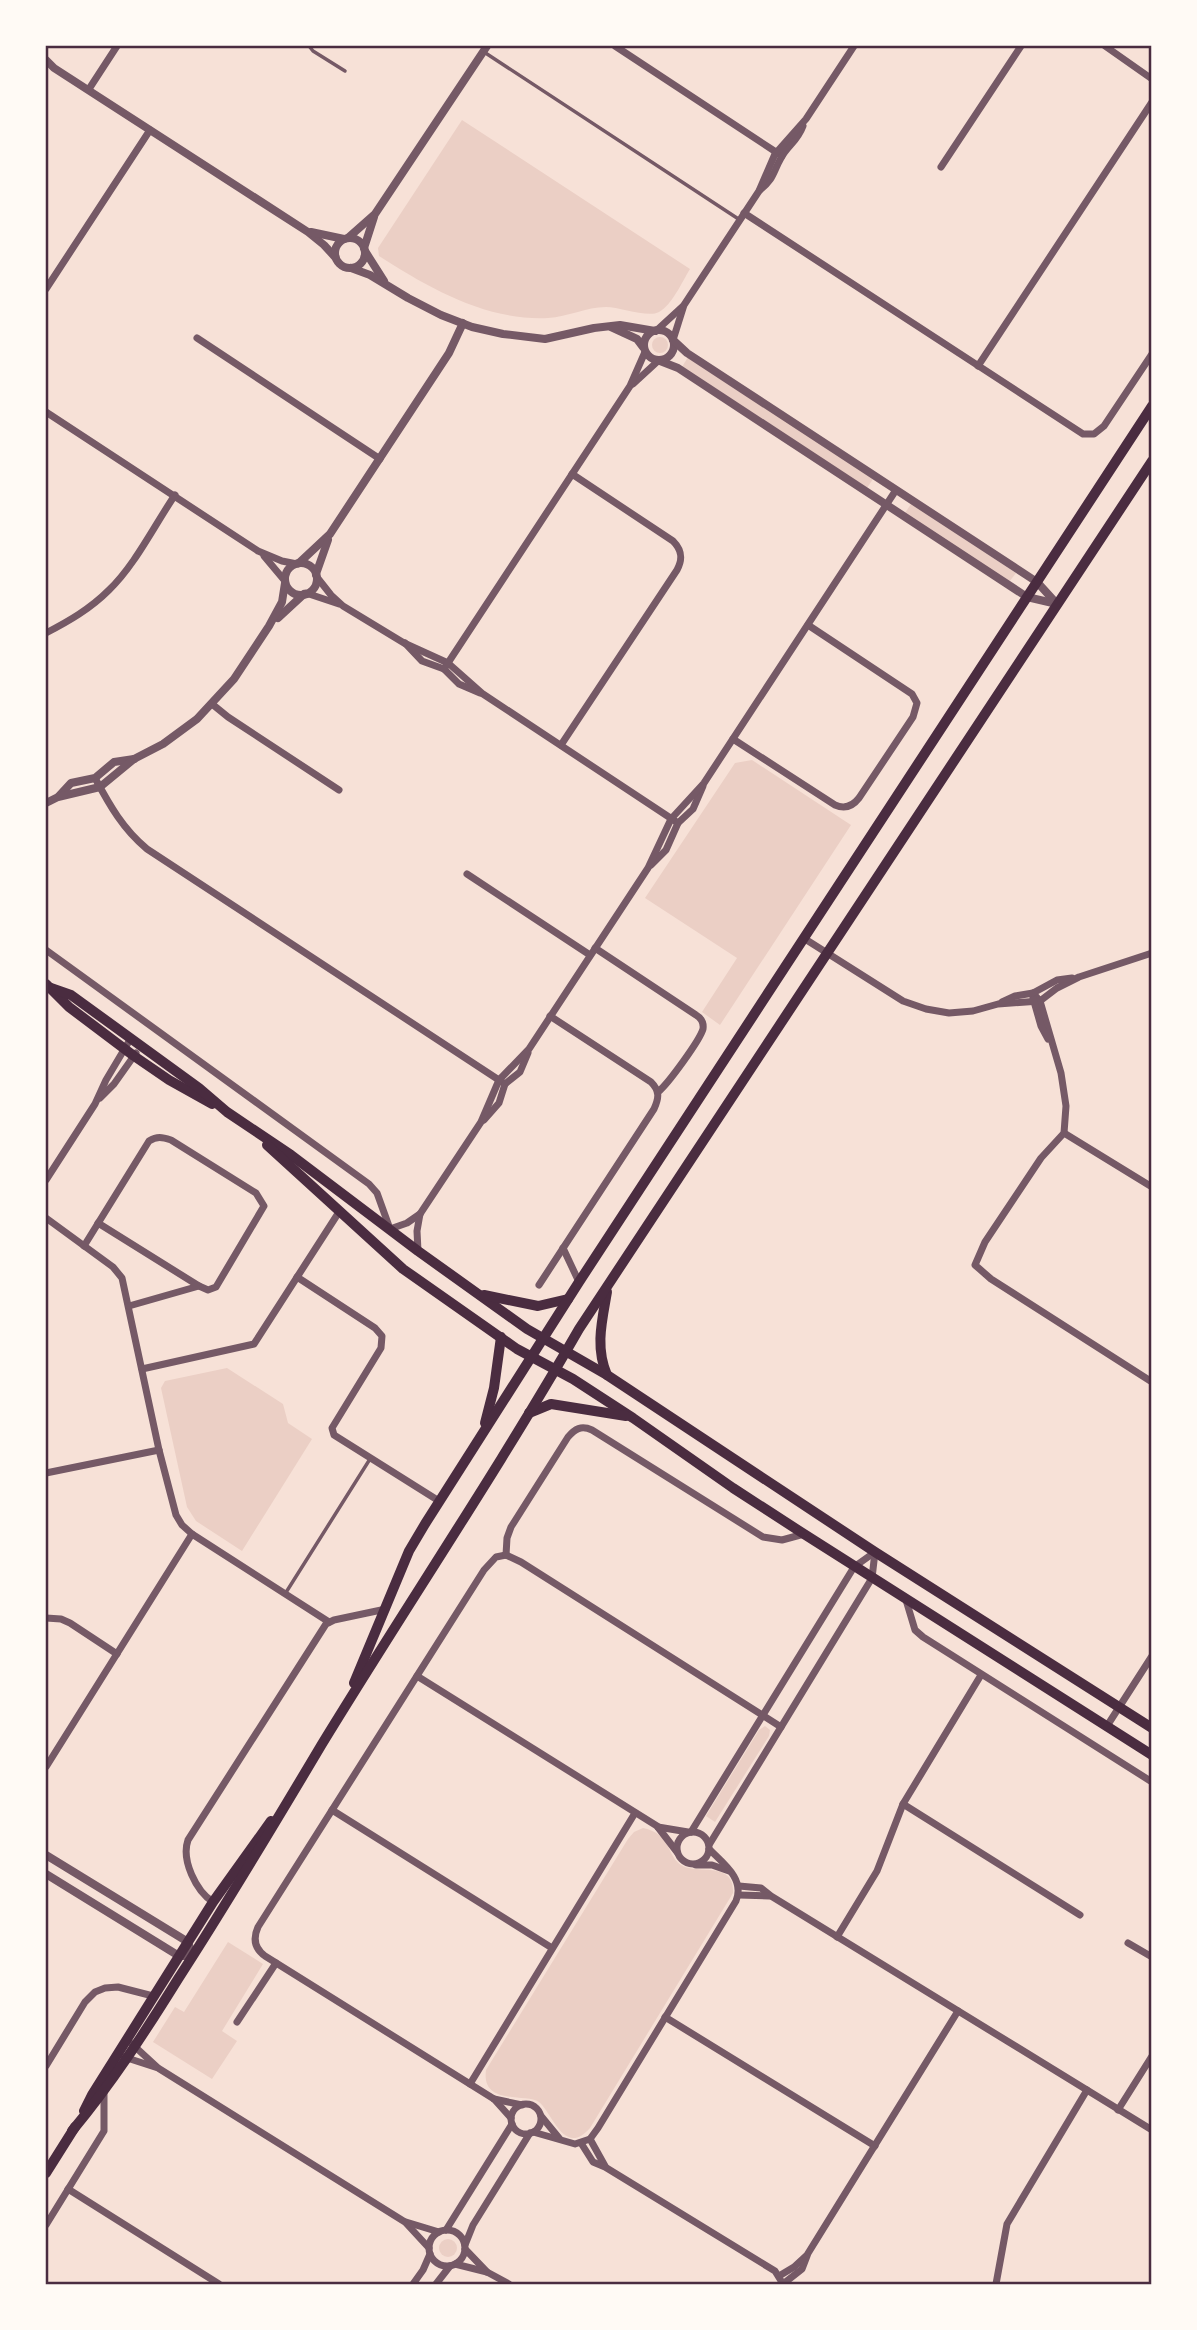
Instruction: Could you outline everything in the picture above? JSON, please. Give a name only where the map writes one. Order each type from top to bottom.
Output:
[{"type":"main road","points":[[341,1712],[409,1551],[439,1501],[579,1282],[1152,406]]},
{"type":"main road","points":[[72,2131],[104,2093],[136,2047],[263,1846],[341,1712],[456,1534],[557,1370],[566,1350],[1152,461]]},
{"type":"main road","points":[[48,986],[71,995],[199,1088],[246,1126],[542,1339],[607,1374],[874,1552],[1152,1728]]},
{"type":"main road","points":[[48,986],[69,1007],[129,1053],[169,1080],[227,1112]]},
{"type":"main road","points":[[246,1126],[403,1269],[531,1357],[557,1370],[633,1418],[854,1567],[1152,1755]]},
{"type":"main road","points":[[607,1288],[599,1346],[607,1374]]},
{"type":"main road","points":[[480,1294],[538,1306],[568,1299]]},
{"type":"main road","points":[[482,1433],[494,1388],[501,1337]]},
{"type":"main road","points":[[529,1413],[551,1404],[633,1418]]},
{"type":"main road","points":[[46,2173],[212,1902],[254,1842],[291,1796]]},
{"type":"street","points":[[89,89],[117,46]]},
{"type":"street","points":[[615,46],[779,154]]},
{"type":"street","points":[[446,666],[630,386],[645,350],[645,340],[684,305],[759,191],[774,177],[779,154],[799,137],[806,119],[854,46]]},
{"type":"street","points":[[941,167],[1021,46]]},
{"type":"street","points":[[1105,46],[1152,79]]},
{"type":"street","points":[[335,257],[337,244],[375,214],[485,48]]},
{"type":"street","points":[[46,60],[50,67],[89,89],[308,232],[324,244],[342,267],[370,275],[421,305],[463,323],[503,334],[545,339],[594,328],[629,326],[668,334],[687,354],[1037,582],[1057,604]]},
{"type":"street","points":[[978,366],[1152,102]]},
{"type":"street","points":[[46,289],[150,130]]},
{"type":"street","points":[[351,268],[360,264],[375,214]]},
{"type":"street","points":[[742,216],[1074,430],[1090,435],[1104,426],[1152,354]]},
{"type":"street","points":[[308,232],[360,242],[386,284]]},
{"type":"street","points":[[630,386],[659,361],[672,354],[673,340],[684,305]]},
{"type":"street","points":[[270,626],[314,586],[319,561],[330,534],[449,353],[463,323]]},
{"type":"street","points":[[611,327],[637,339],[650,358],[678,368],[1027,597],[1057,604]]},
{"type":"street","points":[[197,338],[380,459]]},
{"type":"street","points":[[46,412],[258,551],[282,561],[309,565],[331,595],[343,606],[404,643],[422,661],[446,666],[459,684],[470,691],[483,694],[675,821]]},
{"type":"street","points":[[561,745],[677,570],[681,557],[679,547],[670,538],[572,474]]},
{"type":"street","points":[[46,950],[369,1184],[377,1193],[390,1229],[407,1223],[420,1214],[481,1122],[502,1082],[529,1049],[648,868],[675,821],[704,783],[896,490]]},
{"type":"street","points":[[46,633],[78,617],[108,591],[121,577],[175,495]]},
{"type":"street","points":[[97,783],[114,762],[134,759],[163,744],[188,727],[212,704],[241,670],[270,626],[282,602],[288,570],[330,534]]},
{"type":"street","points":[[258,551],[294,593],[343,606]]},
{"type":"street","points":[[733,739],[835,805],[845,807],[859,798],[913,717],[917,703],[912,694],[808,625]]},
{"type":"street","points":[[212,704],[228,718],[339,790]]},
{"type":"street","points":[[46,803],[58,797],[71,783],[81,780],[97,783]]},
{"type":"street","points":[[97,783],[116,817],[147,849],[502,1082]]},
{"type":"street","points":[[467,874],[590,956]]},
{"type":"street","points":[[805,939],[893,996],[926,1009],[960,1013],[998,1004],[1037,1002],[1079,977],[1152,953]]},
{"type":"street","points":[[539,1284],[654,1109],[658,1092],[672,1077],[702,1031],[702,1021],[696,1014],[595,948]]},
{"type":"street","points":[[998,1004],[1015,996],[1033,993],[1057,980],[1079,977]]},
{"type":"street","points":[[1033,993],[1061,1073],[1066,1105],[1065,1133],[1041,1158],[985,1242],[975,1265],[991,1279],[1152,1382]]},
{"type":"street","points":[[550,1016],[651,1082],[658,1092]]},
{"type":"street","points":[[46,1180],[95,1104],[114,1084],[129,1053],[131,1038]]},
{"type":"street","points":[[129,1053],[141,1046]]},
{"type":"street","points":[[1065,1133],[1152,1187]]},
{"type":"street","points":[[84,1246],[98,1223],[149,1142],[155,1138],[171,1140],[256,1193],[264,1206],[216,1287],[208,1290],[98,1223]]},
{"type":"street","points":[[142,1369],[254,1344],[339,1212]]},
{"type":"street","points":[[418,1251],[420,1214]]},
{"type":"street","points":[[46,1218],[113,1267],[121,1278],[159,1450],[176,1515],[182,1525],[329,1622]]},
{"type":"street","points":[[563,1248],[579,1282]]},
{"type":"street","points":[[297,1277],[375,1328],[382,1336],[381,1348],[332,1428],[334,1435],[439,1501]]},
{"type":"street","points":[[129,1306],[198,1286]]},
{"type":"street","points":[[506,1555],[511,1527],[568,1437],[580,1427],[592,1430],[763,1537],[782,1541],[804,1534]]},
{"type":"street","points":[[46,1473],[159,1450]]},
{"type":"street","points":[[46,1767],[192,1534]]},
{"type":"street","points":[[677,1852],[681,1838],[690,1832],[854,1567],[874,1552]]},
{"type":"street","points":[[695,1864],[706,1858],[709,1847],[872,1578],[874,1552]]},
{"type":"street","points":[[417,1676],[657,1826],[701,1834],[736,1878],[739,1886],[739,1895],[731,1911],[590,2139],[581,2143],[570,2143],[517,2131],[494,2099],[276,1963],[259,1950],[255,1943],[256,1932],[332,1810],[484,1570],[496,1557],[506,1555],[521,1562],[781,1727]]},
{"type":"street","points":[[906,1600],[917,1633],[1152,1782]]},
{"type":"street","points":[[223,1909],[204,1897],[187,1861],[186,1846],[321,1631],[329,1622],[386,1609]]},
{"type":"street","points":[[46,1618],[70,1623],[117,1654]]},
{"type":"street","points":[[1107,1726],[1152,1656]]},
{"type":"street","points":[[837,1937],[877,1871],[902,1804],[981,1675]]},
{"type":"street","points":[[902,1804],[1080,1915]]},
{"type":"street","points":[[332,1810],[552,1948]]},
{"type":"street","points":[[470,2084],[635,1813]]},
{"type":"street","points":[[657,1826],[682,1860],[730,1871]]},
{"type":"street","points":[[46,1856],[188,1942],[193,1956],[178,1956],[46,1874]]},
{"type":"street","points":[[739,1886],[761,1888],[1152,2130]]},
{"type":"street","points":[[739,1895],[771,1896]]},
{"type":"street","points":[[1128,1943],[1152,1957]]},
{"type":"street","points":[[237,2022],[276,1963]]},
{"type":"street","points":[[46,2066],[85,2002],[95,1993],[105,1988],[118,1987],[153,1996]]},
{"type":"street","points":[[581,2143],[593,2162],[606,2167],[775,2271],[782,2281],[807,2255],[958,2011]]},
{"type":"street","points":[[665,2017],[875,2146]]},
{"type":"street","points":[[126,2039],[158,2068],[405,2222],[440,2265],[487,2272],[509,2284]]},
{"type":"street","points":[[117,2054],[158,2068]]},
{"type":"street","points":[[1118,2109],[1152,2056]]},
{"type":"street","points":[[996,2284],[1007,2224],[1087,2090]]},
{"type":"street","points":[[46,2225],[104,2131],[104,2093]]},
{"type":"street","points":[[494,2099],[536,2108],[559,2139]]},
{"type":"street","points":[[413,2284],[423,2270],[432,2238],[443,2231],[512,2121],[514,2110],[522,2105]]},
{"type":"street","points":[[436,2284],[462,2258],[472,2225],[531,2133],[539,2126],[541,2116]]},
{"type":"street","points":[[590,2139],[606,2167]]},
{"type":"street","points":[[68,2189],[219,2284]]},
{"type":"street","points":[[405,2222],[460,2236],[465,2247],[487,2272]]},
{"type":"lane","points":[[309,46],[345,71]]},
{"type":"lane","points":[[485,48],[742,216]]},
{"type":"lane","points":[[285,1594],[371,1458]]},
{"type":"shaded area","points":[[462,120],[690,269],[664,309],[654,314],[606,307],[548,318],[502,314],[459,300],[418,280],[379,256],[378,248]]},
{"type":"shaded area","points":[[660,337],[668,345],[660,353],[652,345]]},
{"type":"shaded area","points":[[688,357],[873,479],[867,488],[682,367]]},
{"type":"shaded area","points":[[911,504],[1016,573],[1009,582],[905,513]]},
{"type":"shaded area","points":[[752,760],[851,825],[720,1025],[702,1012],[737,958],[645,898],[735,763]]},
{"type":"shaded area","points":[[227,1368],[283,1404],[288,1423],[312,1439],[242,1551],[196,1521],[187,1507],[161,1388],[165,1381]]},
{"type":"shaded area","points":[[765,1726],[770,1730],[769,1736],[715,1822],[706,1816],[759,1730]]},
{"type":"shaded area","points":[[643,1828],[659,1835],[681,1865],[713,1870],[728,1876],[733,1893],[590,2128],[581,2136],[573,2138],[560,2130],[539,2102],[497,2094],[490,2089],[486,2081],[486,2070],[628,1839]]},
{"type":"shaded area","points":[[228,1942],[263,1964],[222,2031],[237,2041],[212,2079],[153,2042],[175,2007],[184,2012]]},
{"type":"shaded area","points":[[448,2239],[454,2242],[457,2248],[454,2254],[448,2257],[442,2254],[439,2248],[442,2242]]}]
